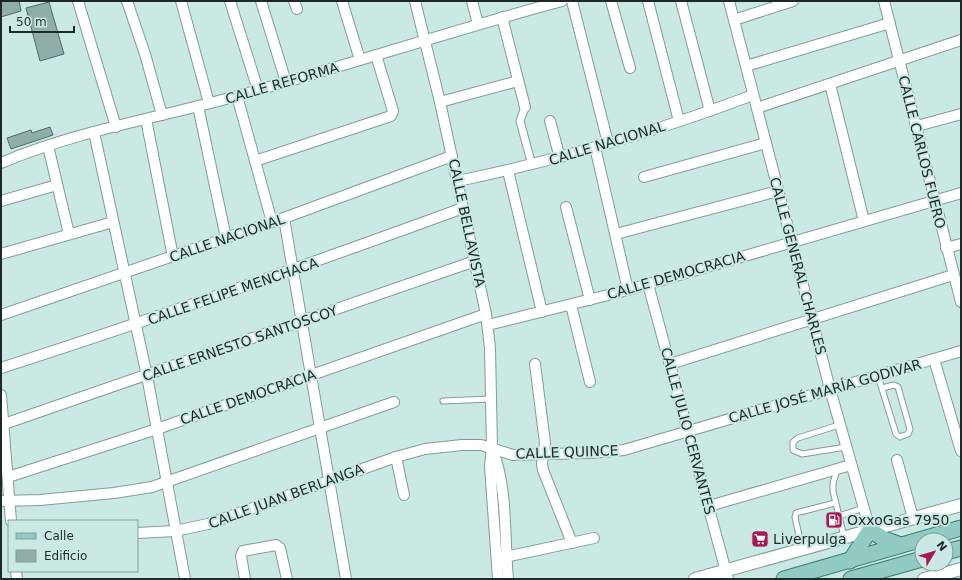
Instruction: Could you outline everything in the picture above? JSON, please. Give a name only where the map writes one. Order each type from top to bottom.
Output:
[{"type":"main road","points":[[954,537],[961,528]]},
{"type":"main road","points":[[850,561],[870,530],[884,539],[901,545]]},
{"type":"main road","points":[[784,579],[901,545],[914,545]]},
{"type":"main road","points":[[851,579],[914,561]]},
{"type":"street","points":[[78,1],[116,127]]},
{"type":"street","points":[[127,1],[162,115]]},
{"type":"street","points":[[181,1],[209,103]]},
{"type":"street","points":[[230,1],[258,90]]},
{"type":"street","points":[[261,1],[286,82]]},
{"type":"street","points":[[342,1],[360,60]]},
{"type":"street","name":"CALLE BELLAVISTA","points":[[416,1],[458,181],[488,325],[492,448],[499,465],[502,489],[501,558],[498,579]]},
{"type":"street","points":[[472,1],[478,24]]},
{"type":"street","name":"CALLE REFORMA","points":[[1,164],[25,153],[94,132],[237,96],[478,24],[562,1]]},
{"type":"street","points":[[572,1],[608,143]]},
{"type":"street","points":[[611,1],[630,68]]},
{"type":"street","points":[[648,1],[679,120]]},
{"type":"street","points":[[681,1],[710,111]]},
{"type":"street","name":"CALLE GENERAL CHARLES","points":[[730,1],[830,390],[870,530]]},
{"type":"street","points":[[734,20],[794,1]]},
{"type":"street","name":"CALLE CARLOS FUERO","points":[[884,1],[960,298]]},
{"type":"street","points":[[502,17],[525,107],[520,121],[532,165]]},
{"type":"street","points":[[746,66],[890,23]]},
{"type":"street","points":[[757,108],[961,40]]},
{"type":"street","points":[[255,161],[392,115],[393,111],[376,55]]},
{"type":"street","points":[[440,102],[518,81]]},
{"type":"street","points":[[830,84],[864,221]]},
{"type":"street","name":"CALLE NACIONAL","points":[[458,181],[508,171],[560,158],[710,111],[753,95]]},
{"type":"street","points":[[237,96],[272,222]]},
{"type":"street","points":[[198,106],[226,238]]},
{"type":"street","points":[[917,126],[961,114]]},
{"type":"street","points":[[146,119],[173,257]]},
{"type":"street","points":[[550,121],[560,158]]},
{"type":"street","points":[[94,132],[147,376],[185,579]]},
{"type":"street","points":[[644,177],[766,143]]},
{"type":"street","points":[[48,146],[69,234]]},
{"type":"street","points":[[595,146],[628,290]]},
{"type":"street","name":"CALLE NACIONAL","points":[[1,315],[284,218],[452,156]]},
{"type":"street","points":[[508,171],[542,312]]},
{"type":"street","points":[[1,201],[57,185]]},
{"type":"street","points":[[616,234],[778,191]]},
{"type":"street","name":"CALLE DEMOCRACIA","points":[[488,325],[628,290],[791,241],[961,193]]},
{"type":"street","points":[[566,207],[590,300]]},
{"type":"street","name":"CALLE FELIPE MENCHACA","points":[[1,368],[135,325],[464,208]]},
{"type":"street","points":[[284,218],[346,579]]},
{"type":"street","points":[[1,254],[113,222]]},
{"type":"street","points":[[946,248],[961,244]]},
{"type":"street","name":"CALLE ERNESTO SANTOSCOY","points":[[4,424],[147,376],[475,261]]},
{"type":"street","points":[[670,364],[954,275]]},
{"type":"street","name":"CALLE JULIO CERVANTES","points":[[648,284],[727,575]]},
{"type":"street","points":[[571,305],[590,382]]},
{"type":"street","name":"CALLE DEMOCRACIA","points":[[8,478],[157,429],[486,314]]},
{"type":"street","name":"CALLE JOSÉ MARÍA GODIVAR","points":[[688,431],[961,351]]},
{"type":"street","points":[[934,359],[961,451]]},
{"type":"street","points":[[536,364],[545,443],[543,470],[572,543]]},
{"type":"street","points":[[1,395],[8,478],[5,501],[11,520]]},
{"type":"street","points":[[5,501],[40,500],[114,493],[167,483],[394,402]]},
{"type":"street","name":"CALLE QUINCE","points":[[492,448],[513,455],[590,453],[624,450],[688,431]]},
{"type":"street","name":"CALLE JUAN BERLANGA","points":[[138,533],[190,529],[224,520],[329,480],[396,457],[442,446],[474,444],[492,448]]},
{"type":"street","points":[[396,457],[404,495]]},
{"type":"street","points":[[897,460],[913,518]]},
{"type":"street","points":[[709,506],[851,465]]},
{"type":"street","points":[[695,579],[727,575],[802,549],[961,505]]},
{"type":"street","points":[[501,558],[594,538]]},
{"type":"street","points":[[245,579],[241,556],[243,551],[276,545],[280,548],[287,579]]},
{"type":"street","name":"CALLE BELLAVISTA","points":[[501,558],[508,579]]},
{"type":"street","points":[[924,579],[961,569]]},
{"type":"lane","points":[[878,376],[896,434],[900,437],[908,434],[910,429],[898,387],[894,385],[882,388]]},
{"type":"lane","points":[[443,401],[490,398]]},
{"type":"lane","points":[[840,425],[798,438],[793,442],[793,450],[802,454],[846,447]]},
{"type":"lane","points":[[837,469],[833,483],[835,503],[844,537]]},
{"type":"lane","points":[[802,549],[795,517],[796,513],[835,503]]},
{"type":"lane","points":[[839,516],[864,508]]},
{"type":"building","points":[[1,1],[19,1],[21,11],[1,17]]},
{"type":"building","points":[[49,2],[64,54],[40,61],[26,8]]},
{"type":"building","points":[[50,127],[53,135],[11,149],[7,138],[31,130],[32,133]]},
{"type":"place","name":"OxxoGas 7950","points":[[834,520]]},
{"type":"place","name":"Liverpulga","points":[[760,539]]}]
